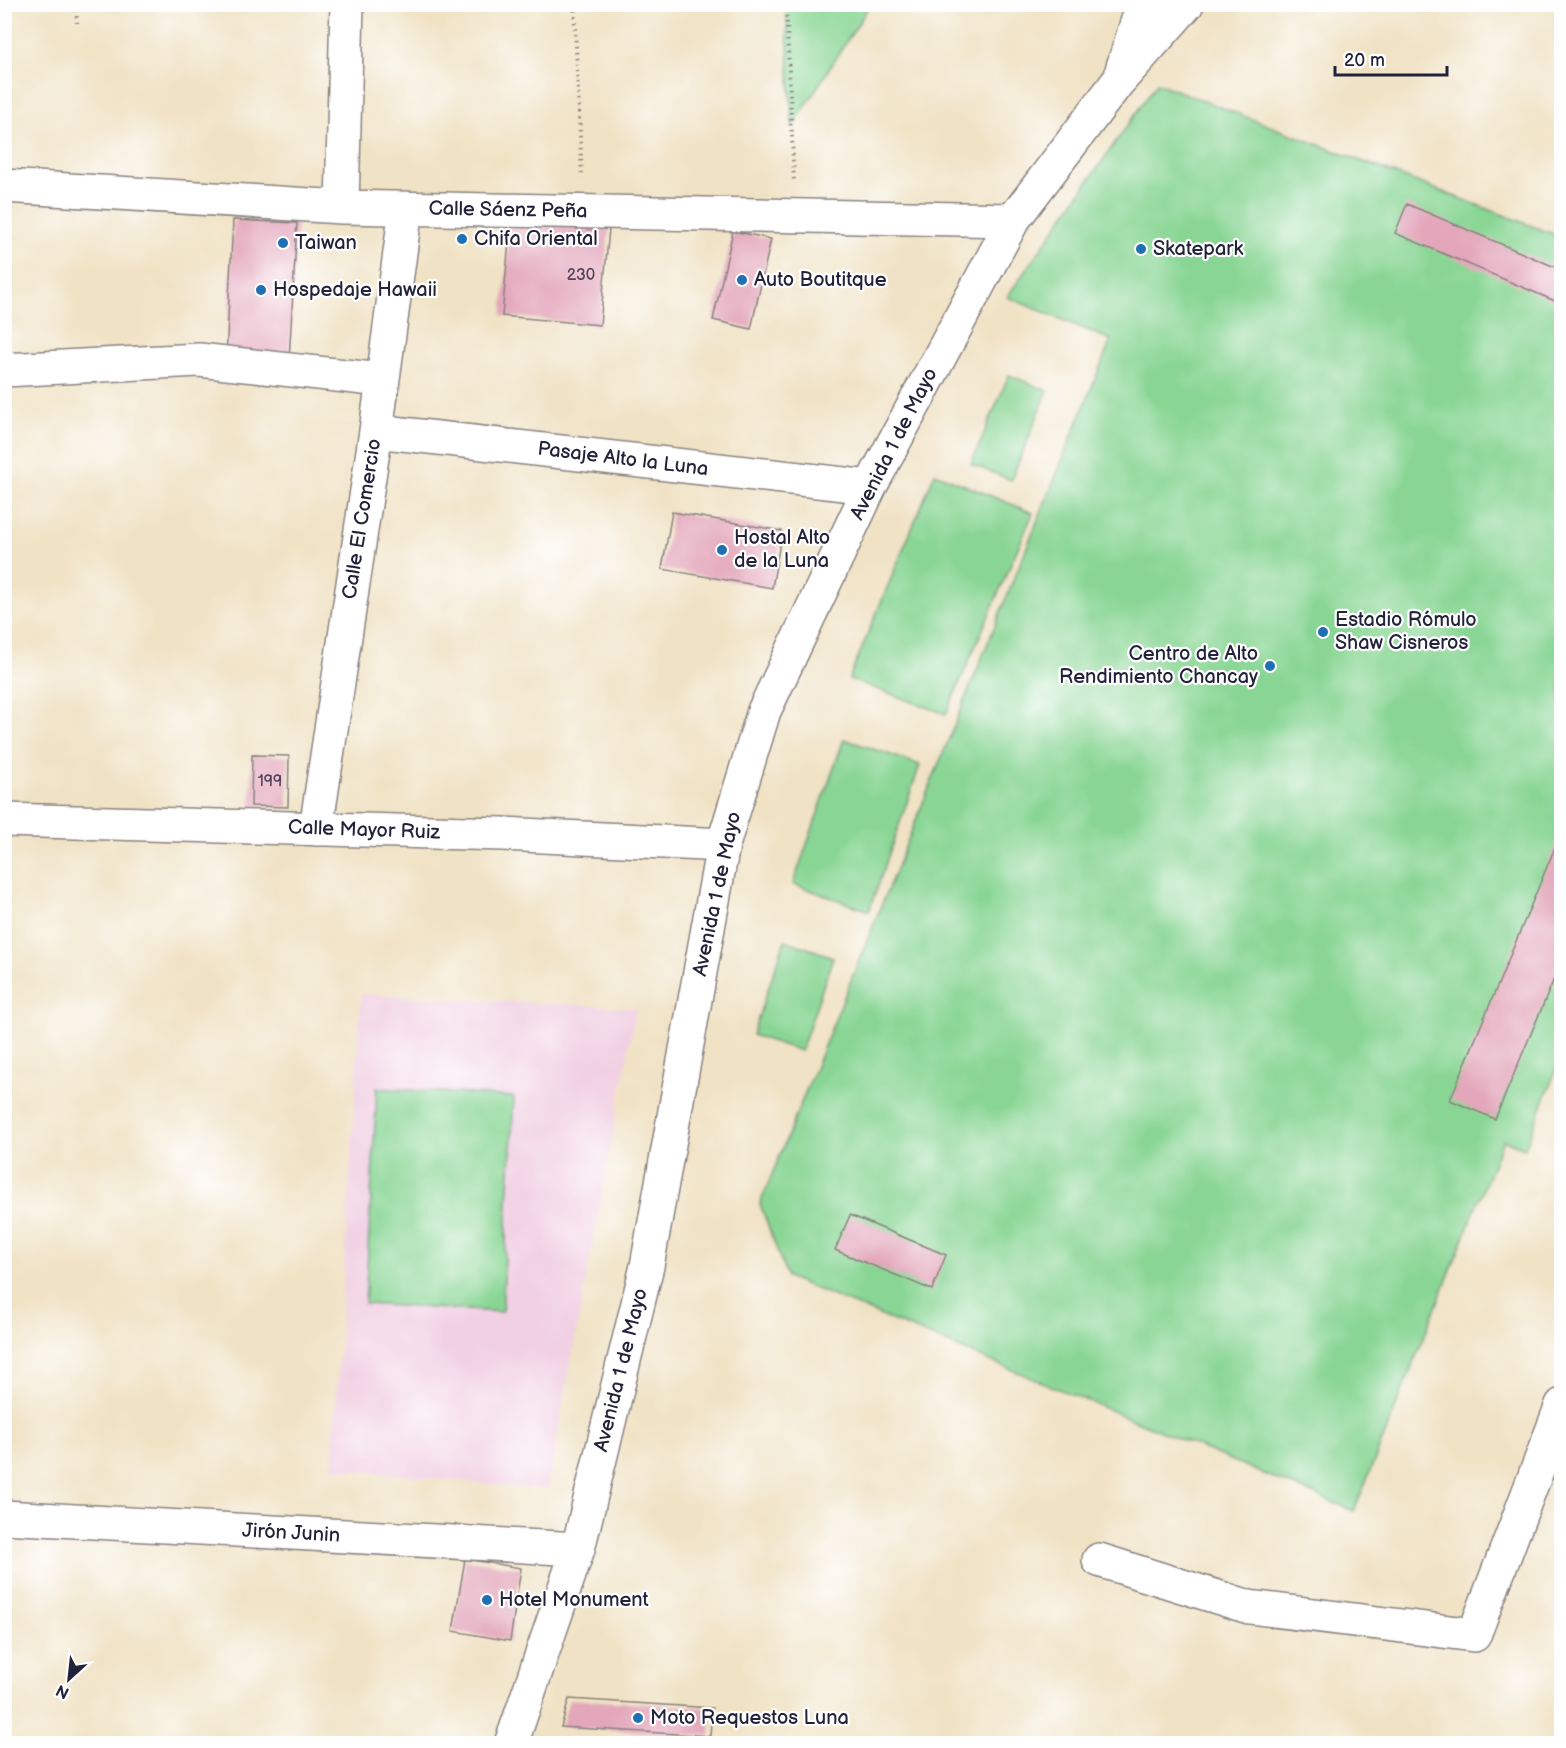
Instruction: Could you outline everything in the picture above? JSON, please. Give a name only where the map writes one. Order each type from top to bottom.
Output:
[{"type":"street","points":[[342,207],[347,4]]},
{"type":"street","name":"Avenida 1 de Mayo","points":[[1118,83],[1143,4]]},
{"type":"street","name":"Avenida 1 de Mayo","points":[[511,1743],[578,1549],[646,1266],[723,845],[764,711],[870,488],[1013,220],[1118,83],[1187,4]]},
{"type":"street","name":"Calle Sáenz Peña","points":[[4,186],[342,207],[1013,220]]},
{"type":"street","name":"Calle El Comercio","points":[[316,829],[376,431],[406,208]]},
{"type":"street","points":[[4,370],[199,360],[382,380]]},
{"type":"street","name":"Pasaje Alto la Luna","points":[[376,431],[870,488]]},
{"type":"street","name":"Calle Mayor Ruiz","points":[[4,820],[515,834],[723,845]]},
{"type":"street","points":[[1099,1560],[1249,1607],[1474,1635],[1562,1405]]},
{"type":"street","name":"Jirón Junin","points":[[4,1517],[578,1549]]},
{"type":"path","points":[[76,4],[77,24]]},
{"type":"path","points":[[574,4],[583,212]]},
{"type":"path","points":[[786,4],[796,215]]},
{"type":"shaded area","points":[[361,994],[636,1008],[547,1490],[332,1468]]},
{"type":"green space","points":[[786,5],[870,5],[792,127]]},
{"type":"green space","name":"Centro de Alto Rendimiento Chancay","points":[[1157,83],[1561,237],[1561,1058],[1525,1148],[1503,1140],[1354,1511],[787,1277],[760,1204],[1111,340],[1007,297]]},
{"type":"green space","points":[[1009,375],[1048,391],[1011,480],[971,464]]},
{"type":"green space","points":[[935,473],[1033,513],[946,714],[849,679]]},
{"type":"green space","points":[[844,739],[920,765],[869,911],[793,884]]},
{"type":"green space","points":[[785,940],[833,957],[801,1051],[752,1035]]},
{"type":"green space","points":[[377,1088],[514,1097],[502,1312],[365,1304]]},
{"type":"building","points":[[1407,204],[1562,270],[1562,304],[1395,233]]},
{"type":"building","name":"Hospedaje Hawaii","points":[[233,220],[297,223],[289,361],[226,357]]},
{"type":"building","points":[[511,220],[609,229],[600,325],[502,316]]},
{"type":"building","name":"Auto Boutitque","points":[[733,231],[771,239],[751,329],[713,320]]},
{"type":"building","name":"Hostal Alto de la Luna","points":[[672,512],[782,531],[772,588],[662,569]]},
{"type":"building","points":[[252,755],[289,756],[288,807],[251,806]]},
{"type":"building","points":[[1561,833],[1562,960],[1495,1119],[1450,1100]]},
{"type":"building","points":[[850,1215],[946,1255],[932,1290],[835,1250]]},
{"type":"building","name":"Hotel Monument","points":[[465,1559],[521,1568],[510,1641],[453,1631]]},
{"type":"building","name":"Moto Requestos Luna","points":[[569,1699],[712,1708],[710,1736],[561,1727]]},
{"type":"place","name":"Chifa Oriental","points":[[462,239]]},
{"type":"place","name":"Taiwan","points":[[283,243]]},
{"type":"place","name":"Skatepark","points":[[1141,249]]},
{"type":"place","name":"Auto Boutitque","points":[[742,280]]},
{"type":"place","name":"Hospedaje Hawaii","points":[[261,290]]},
{"type":"place","name":"Hostal Alto de la Luna","points":[[722,550]]},
{"type":"place","name":"Estadio Rómulo Shaw Cisneros","points":[[1323,632]]},
{"type":"place","name":"Centro de Alto Rendimiento Chancay","points":[[1270,666]]},
{"type":"place","name":"Hotel Monument","points":[[487,1600]]},
{"type":"place","name":"Moto Requestos Luna","points":[[638,1718]]}]
